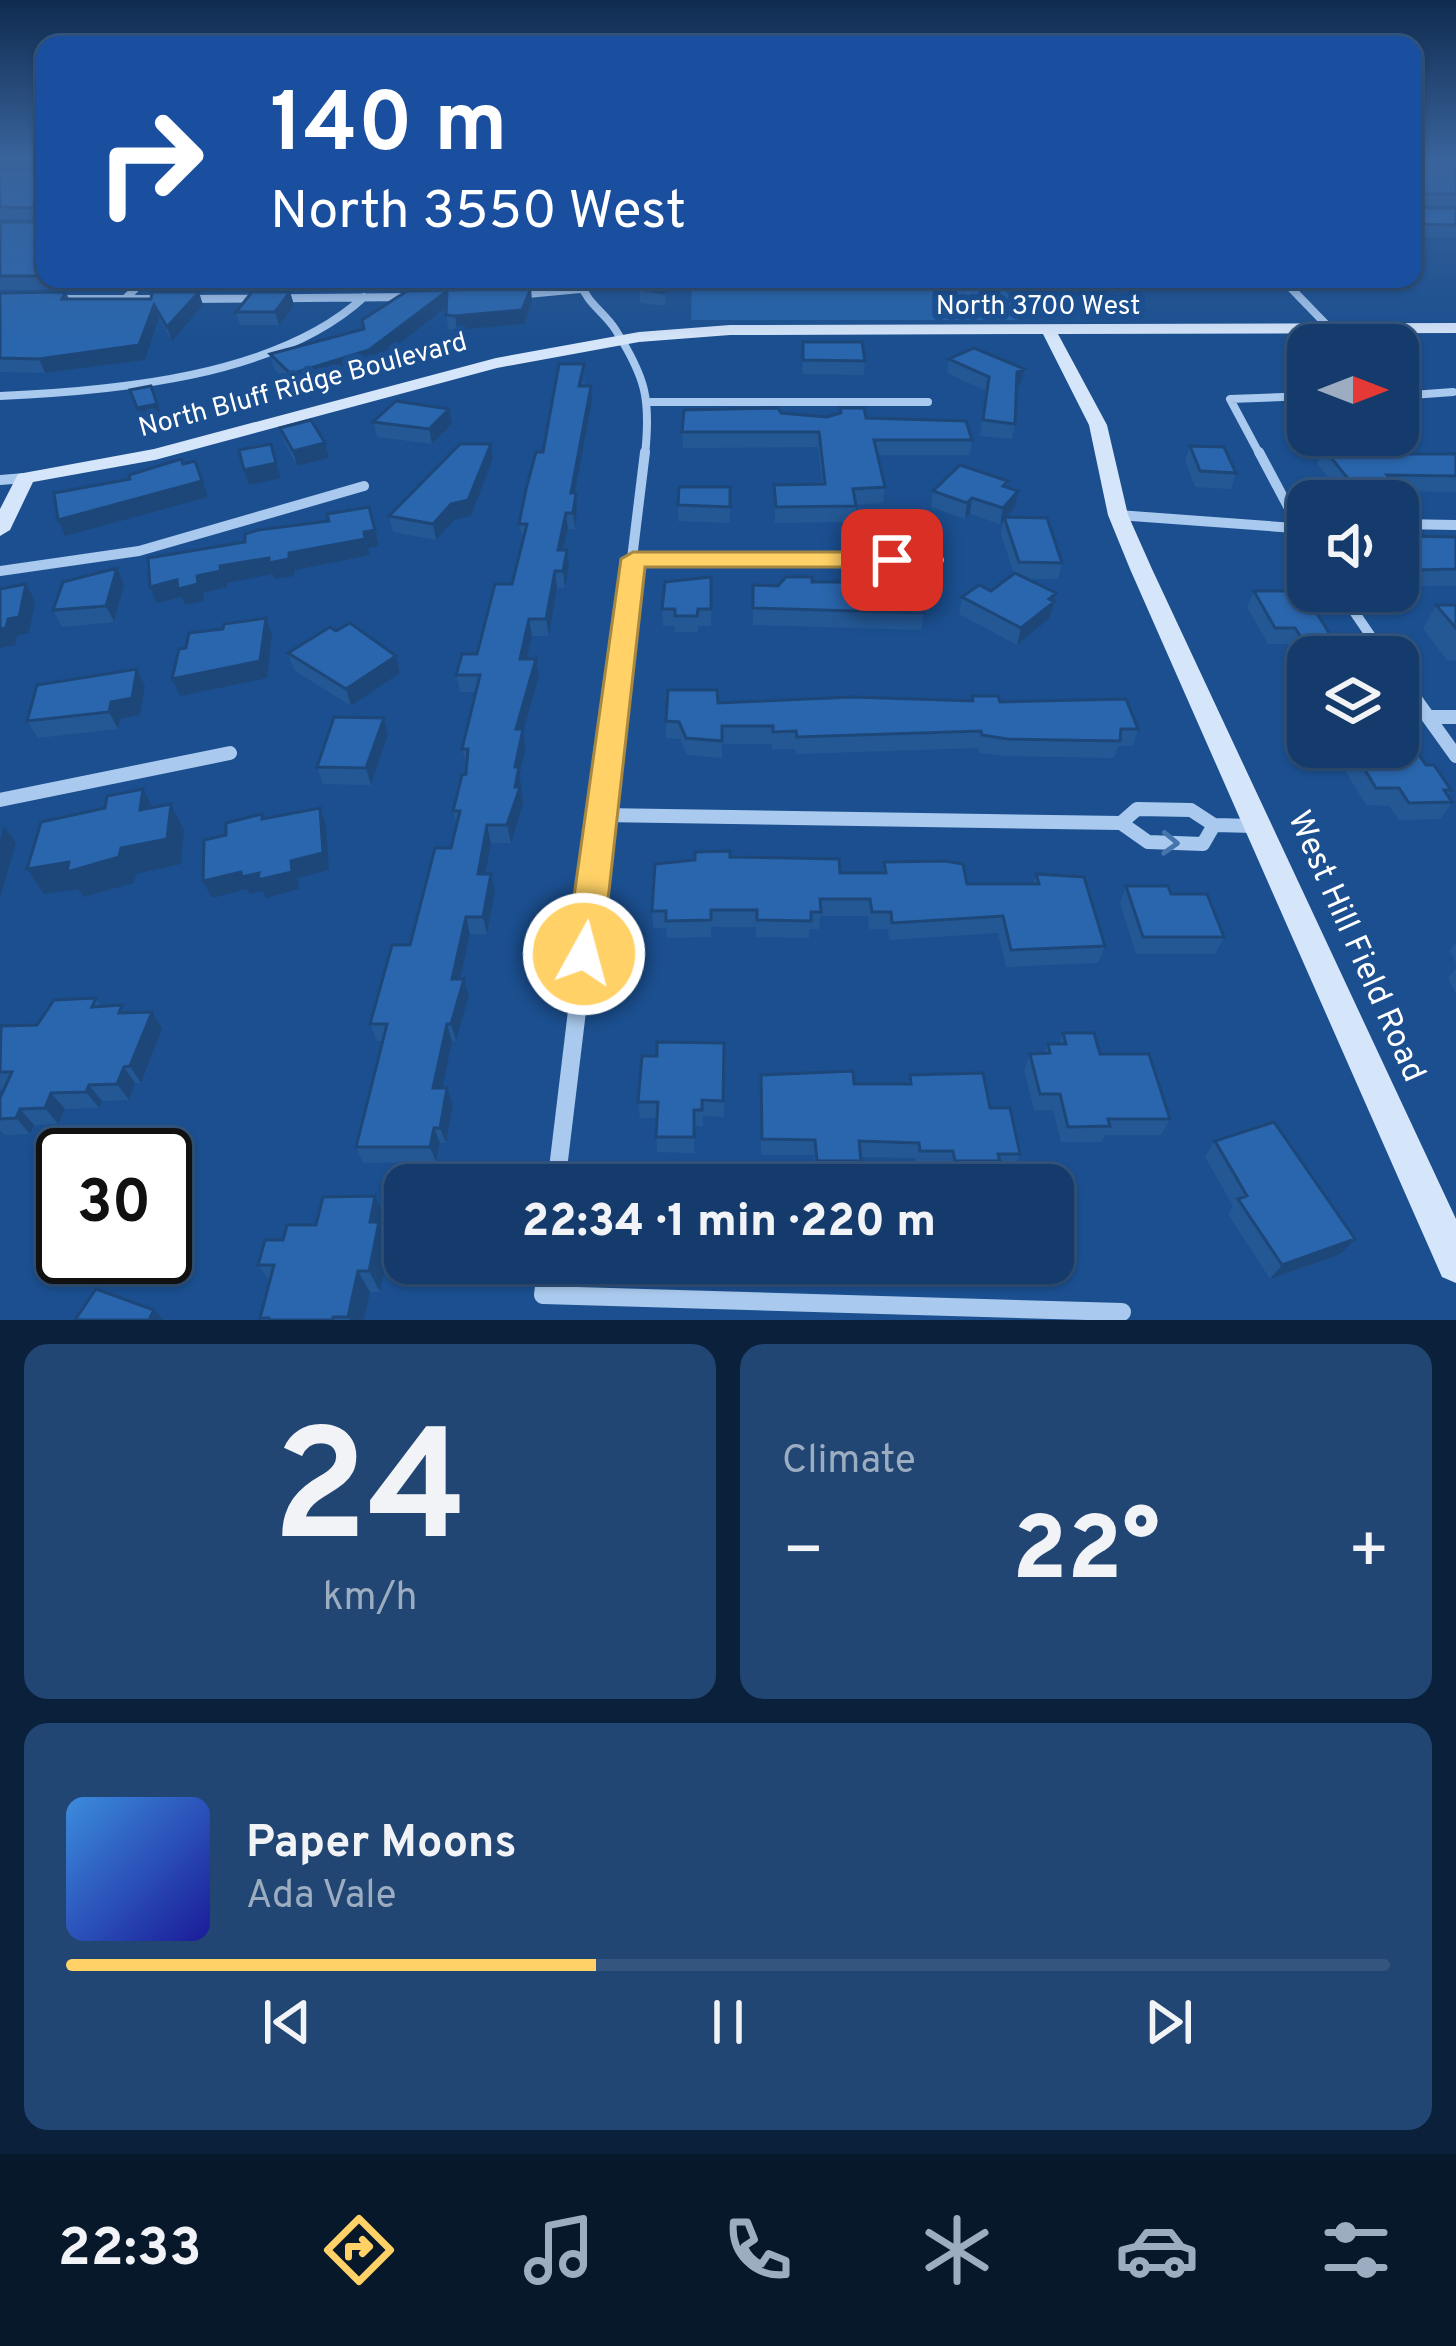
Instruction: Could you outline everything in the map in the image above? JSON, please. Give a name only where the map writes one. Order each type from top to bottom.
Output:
[{"type":"street","points":[[125,299],[136,288]]},
{"type":"street","points":[[512,295],[555,288]]},
{"type":"street","points":[[559,1164],[651,402],[620,339],[582,288]]},
{"type":"street","points":[[1291,288],[1325,324]]},
{"type":"street","points":[[0,396],[126,386],[291,345],[348,316],[364,297]]},
{"type":"street","points":[[42,299],[426,297]]},
{"type":"street","name":"North 3700 West","points":[[1419,328],[1456,328]]},
{"type":"street","name":"North 3700 West","points":[[620,339],[730,330],[1287,329]]},
{"type":"street","name":"West Hill Field Road","points":[[1049,331],[1098,425],[1118,514],[1456,1263]]},
{"type":"street","name":"North Bluff Ridge Boulevard","points":[[0,480],[155,454],[496,363],[620,339]]},
{"type":"street","points":[[1419,394],[1453,392]]},
{"type":"street","points":[[1287,397],[1231,399],[1287,503]]},
{"type":"street","points":[[651,402],[928,402]]},
{"type":"street","points":[[0,530],[25,478]]},
{"type":"street","points":[[0,571],[52,569],[111,559],[364,486]]},
{"type":"street","points":[[1118,514],[1287,530]]},
{"type":"street","points":[[1419,524],[1456,524]]},
{"type":"street","points":[[633,559],[939,560]]},
{"type":"street","points":[[1419,703],[1456,756]]},
{"type":"street","points":[[1429,717],[1456,717]]},
{"type":"street","points":[[0,800],[230,753]]},
{"type":"street","points":[[1121,823],[1137,809],[1155,809],[1191,810],[1214,825],[1261,826]]},
{"type":"street","points":[[602,815],[1121,823],[1148,842],[1203,844],[1214,825]]},
{"type":"street","points":[[544,1284],[543,1295],[1122,1312]]},
{"type":"shaded area","points":[[692,288],[1005,288],[1021,320],[691,320]]},
{"type":"building","points":[[1422,218],[1456,218],[1456,225],[1422,224]]},
{"type":"building","points":[[0,222],[36,222],[36,276],[0,276]]},
{"type":"building","points":[[531,288],[522,310],[455,316],[446,315],[447,291],[369,350],[291,374],[270,354],[364,329],[362,320],[407,291]]},
{"type":"building","points":[[66,292],[62,299],[151,299],[152,292],[199,292],[167,327],[154,305],[139,345],[39,359],[0,358],[0,293]]},
{"type":"building","points":[[252,292],[290,292],[275,312],[236,312]]},
{"type":"building","points":[[803,342],[862,342],[865,361],[803,360]]},
{"type":"building","points":[[974,348],[1024,369],[1017,372],[1015,424],[983,420],[989,377],[949,359]]},
{"type":"building","points":[[559,364],[584,364],[579,386],[591,386],[571,493],[576,493],[573,513],[566,513],[558,550],[567,550],[563,571],[555,571],[546,619],[529,619],[520,659],[536,659],[516,729],[523,729],[515,767],[519,767],[515,787],[520,787],[507,825],[487,825],[478,874],[491,874],[483,917],[466,917],[452,979],[464,979],[451,1024],[447,1024],[433,1088],[447,1088],[440,1128],[434,1128],[430,1147],[356,1147],[387,1024],[370,1024],[392,945],[410,945],[435,848],[451,848],[460,811],[453,811],[466,774],[468,749],[462,749],[480,675],[456,675],[462,654],[477,654],[495,584],[512,584],[527,524],[519,524],[526,489],[536,452],[543,452]]},
{"type":"building","points":[[151,386],[157,404],[137,408],[130,390]]},
{"type":"building","points":[[396,401],[449,409],[429,429],[373,422]]},
{"type":"building","points":[[778,408],[781,413],[827,417],[841,413],[840,408],[864,408],[866,418],[966,421],[972,440],[874,440],[885,487],[853,489],[856,506],[776,507],[774,485],[825,484],[819,432],[682,432],[684,410]]},
{"type":"building","points":[[311,420],[325,443],[293,451],[280,428]]},
{"type":"building","points":[[271,444],[276,463],[244,470],[239,450]]},
{"type":"building","points":[[460,444],[491,444],[468,500],[451,504],[433,524],[389,516]]},
{"type":"building","points":[[1190,446],[1224,447],[1236,473],[1200,471]]},
{"type":"building","points":[[1456,454],[1456,476],[1349,480],[1330,456]]},
{"type":"building","points":[[181,459],[183,464],[195,461],[202,481],[58,520],[54,493],[130,479],[129,475]]},
{"type":"building","points":[[960,465],[1008,481],[1003,486],[1018,491],[1003,508],[972,498],[967,503],[933,491]]},
{"type":"building","points":[[679,487],[730,487],[730,507],[678,505]]},
{"type":"building","points":[[369,507],[375,530],[364,532],[365,539],[289,553],[289,559],[269,563],[269,558],[220,566],[221,571],[197,576],[198,584],[178,589],[177,580],[150,587],[148,558],[245,542],[245,534],[258,530],[329,521],[327,514]]},
{"type":"building","points":[[1004,517],[1047,518],[1062,563],[1019,562]]},
{"type":"building","points":[[1419,536],[1456,537],[1456,569],[1419,570]]},
{"type":"building","points":[[117,568],[106,606],[53,610],[63,582]]},
{"type":"building","points":[[1015,573],[1056,593],[1049,599],[1054,602],[1021,628],[962,597],[979,585],[991,591]]},
{"type":"building","points":[[711,577],[711,609],[698,609],[697,616],[675,616],[675,609],[662,609],[665,582]]},
{"type":"building","points":[[786,577],[876,582],[877,589],[920,589],[924,613],[753,608],[753,585],[778,586]]},
{"type":"building","points":[[26,584],[19,617],[8,619],[6,628],[0,629],[0,589]]},
{"type":"building","points":[[1254,591],[1287,591],[1287,612],[1316,612],[1331,636],[1300,636],[1295,628],[1275,628]]},
{"type":"building","points":[[1436,605],[1456,605],[1456,628]]},
{"type":"building","points":[[266,618],[260,661],[172,679],[179,649],[186,648],[189,633]]},
{"type":"building","points":[[350,623],[396,656],[346,689],[288,653],[330,627],[336,631]]},
{"type":"building","points":[[137,669],[132,698],[111,702],[109,712],[27,721],[37,685]]},
{"type":"building","points":[[668,690],[717,690],[718,703],[852,697],[973,701],[972,696],[998,696],[1000,702],[1126,699],[1138,729],[1121,729],[1120,741],[1007,739],[981,731],[797,737],[796,731],[773,732],[773,726],[722,726],[722,741],[686,738],[679,722],[666,721]]},
{"type":"building","points":[[334,717],[384,718],[366,768],[317,767]]},
{"type":"building","points":[[1419,754],[1426,765],[1434,765],[1451,790],[1444,790],[1452,802],[1409,803],[1399,788],[1376,788],[1364,768],[1419,768]]},
{"type":"building","points":[[143,789],[140,810],[171,804],[167,839],[121,848],[119,857],[67,872],[69,862],[27,869],[41,822],[105,808],[107,796]]},
{"type":"building","points":[[320,808],[323,853],[291,861],[292,872],[258,880],[259,873],[242,877],[241,872],[203,881],[204,840],[226,835],[226,823]]},
{"type":"building","points":[[730,851],[730,857],[839,859],[840,873],[886,873],[884,862],[945,861],[963,864],[967,884],[1039,884],[1036,874],[1084,877],[1105,946],[1011,950],[1003,916],[892,923],[891,912],[872,912],[870,899],[820,899],[821,912],[811,912],[811,921],[757,920],[757,910],[711,910],[711,920],[666,921],[666,911],[652,911],[655,864],[695,860],[695,852]]},
{"type":"building","points":[[1126,886],[1168,886],[1171,894],[1207,894],[1224,937],[1143,937]]},
{"type":"building","points":[[96,998],[92,1007],[122,1005],[119,1013],[152,1012],[130,1066],[124,1067],[117,1084],[89,1085],[86,1092],[51,1093],[45,1108],[20,1109],[16,1118],[0,1119],[0,1098],[12,1072],[0,1072],[1,1026],[37,1025],[54,1000]]},
{"type":"building","points":[[1063,1033],[1094,1033],[1100,1054],[1149,1054],[1170,1119],[1108,1119],[1110,1126],[1068,1127],[1060,1094],[1040,1094],[1030,1054],[1050,1053],[1048,1044],[1066,1044]]},
{"type":"building","points":[[657,1042],[724,1043],[723,1101],[702,1100],[702,1110],[694,1110],[694,1137],[656,1137],[658,1102],[638,1102],[642,1056],[657,1056]]},
{"type":"building","points":[[853,1071],[854,1084],[911,1084],[910,1075],[983,1073],[990,1108],[1010,1108],[1020,1154],[998,1154],[1000,1161],[955,1161],[953,1151],[920,1151],[919,1143],[859,1141],[861,1161],[817,1161],[815,1140],[762,1139],[761,1075]]},
{"type":"building","points":[[1274,1122],[1355,1239],[1282,1265],[1238,1199],[1247,1196],[1215,1141]]},
{"type":"building","points":[[375,1196],[370,1222],[379,1222],[369,1271],[358,1271],[348,1317],[260,1318],[274,1265],[258,1265],[265,1240],[283,1240],[287,1225],[316,1225],[323,1197]]},
{"type":"building","points":[[96,1289],[154,1310],[149,1320],[75,1320]]},
{"type":"route","points":[[584,954],[633,559],[892,560]]}]
